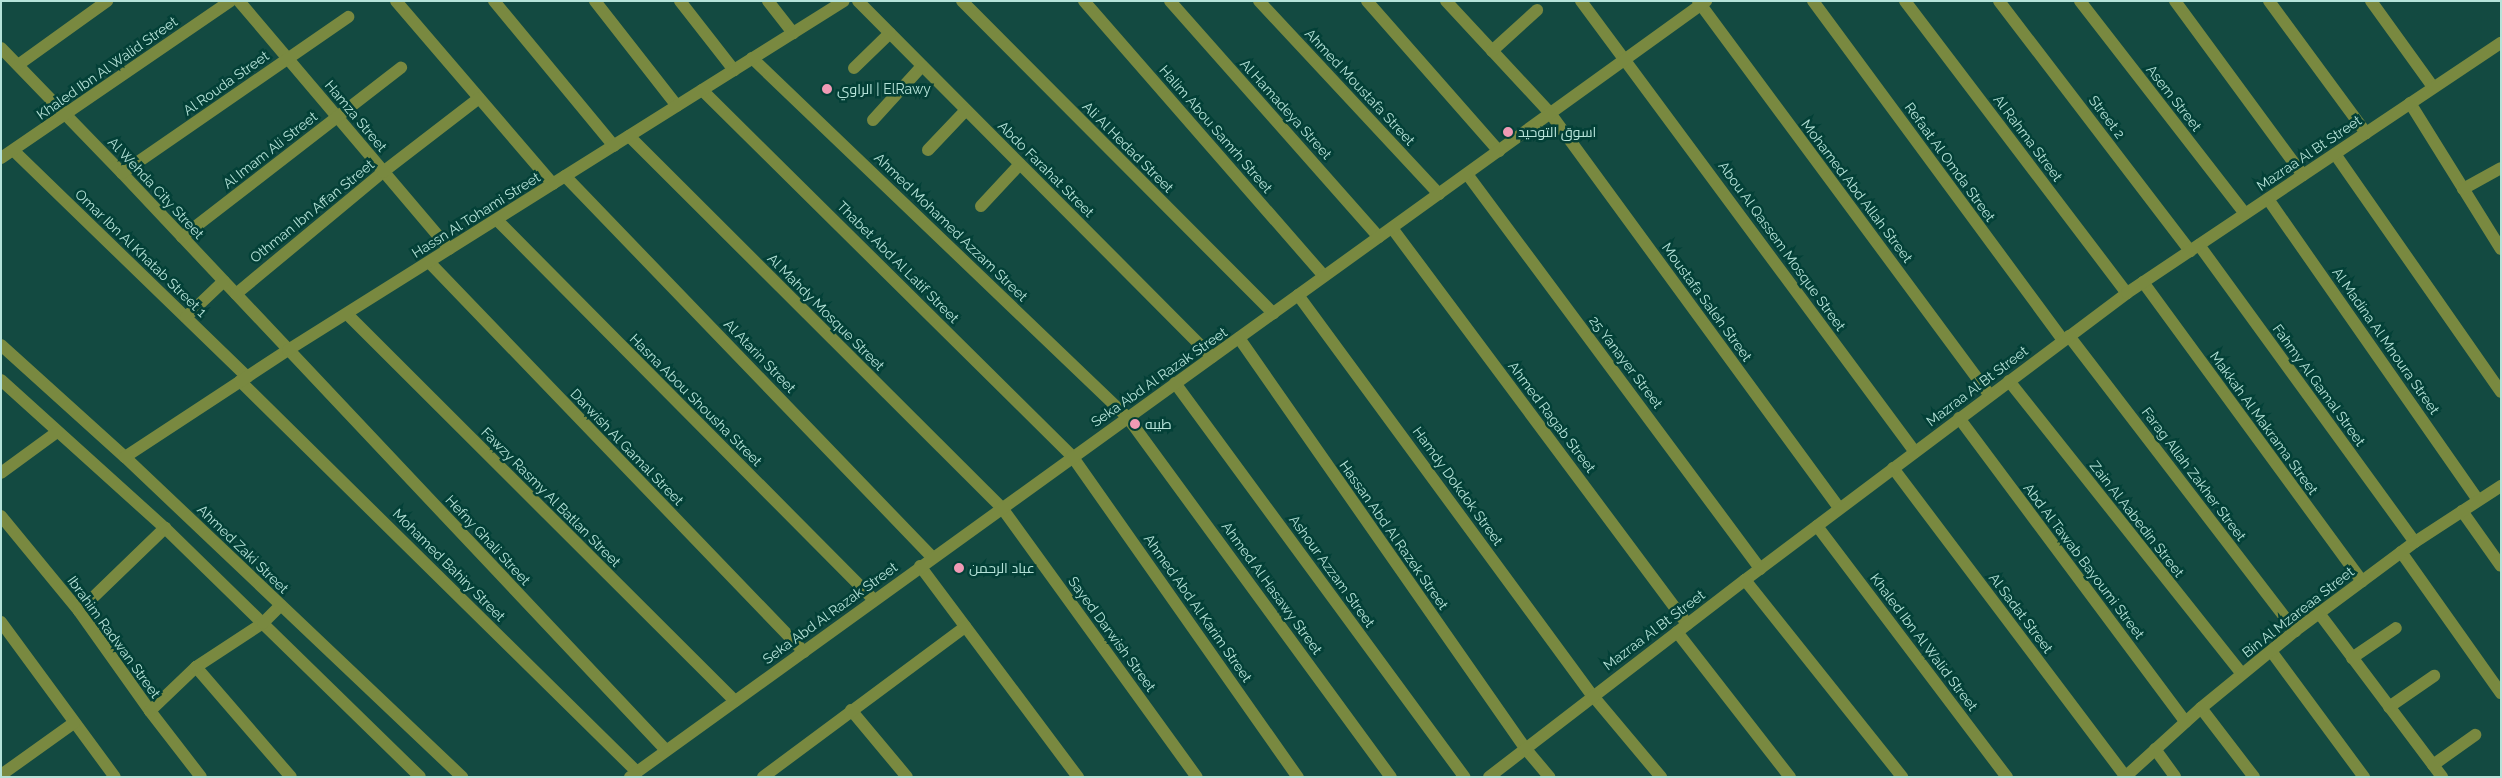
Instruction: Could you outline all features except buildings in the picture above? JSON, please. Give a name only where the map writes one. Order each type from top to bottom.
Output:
[{"type":"street","points":[[18,65],[108,1]]},
{"type":"street","name":"Khaled Ibn Al Walid Street","points":[[1,158],[14,151],[230,1]]},
{"type":"street","name":"Hamza Street","points":[[239,1],[449,250]]},
{"type":"street","points":[[396,1],[553,184]]},
{"type":"street","points":[[494,1],[614,146]]},
{"type":"street","points":[[595,1],[677,106]]},
{"type":"street","points":[[680,1],[734,70]]},
{"type":"street","points":[[768,1],[793,33]]},
{"type":"street","name":"Hassn Al Tohami Street","points":[[125,457],[288,350],[844,1]]},
{"type":"street","name":"Abdo Farahat Street","points":[[858,1],[1212,357]]},
{"type":"street","name":"Ali Al Hedad Street","points":[[962,1],[1273,314]]},
{"type":"street","name":"Halim Abou Samrh Street","points":[[1084,1],[1324,276]]},
{"type":"street","name":"Al Hamadeya Street","points":[[1170,1],[1379,237]]},
{"type":"street","name":"Ahmed Moustafa Street","points":[[1259,1],[1439,194]]},
{"type":"street","points":[[1367,1],[1499,151]]},
{"type":"street","name":"Moustafa Saleh Street","points":[[1447,1],[1550,113],[1839,508]]},
{"type":"street","name":"Abou Al Qassem Mosque Street","points":[[1581,1],[1914,452]]},
{"type":"street","name":"Refaat Al Omda Street","points":[[1813,1],[2066,338]]},
{"type":"street","name":"Al Rahma Street","points":[[1905,1],[2127,293]]},
{"type":"street","name":"Street 2","points":[[1999,1],[2194,248]]},
{"type":"street","name":"Asem Street","points":[[2080,1],[2245,214]]},
{"type":"street","points":[[2175,1],[2303,175]]},
{"type":"street","points":[[2269,1],[2366,134]]},
{"type":"street","points":[[2371,1],[2433,87]]},
{"type":"street","name":"Seka Abd Al Razak Street","points":[[633,774],[804,652],[1072,456],[1128,418],[1499,151],[1701,3]]},
{"type":"street","name":"Mohamed Abd Allah Street","points":[[1701,3],[1990,395]]},
{"type":"street","points":[[1492,51],[1537,10]]},
{"type":"street","name":"Al Rouda Street","points":[[122,173],[348,17]]},
{"type":"street","points":[[854,68],[890,33]]},
{"type":"street","name":"Mazraa Al Bt Street","points":[[1489,777],[1839,508],[2127,293],[2501,43]]},
{"type":"street","name":"Al Wehda City Street","points":[[1,48],[122,173],[288,350]]},
{"type":"street","name":"Ahmed Mohamed Azzam Street","points":[[752,58],[1128,418]]},
{"type":"street","points":[[873,120],[922,66]]},
{"type":"street","name":"Al Imam Ali Street","points":[[182,237],[401,68]]},
{"type":"street","name":"Thabet Abd Al Latif Street","points":[[702,90],[1072,456]]},
{"type":"street","name":"Othman Ibn Affan Street","points":[[236,294],[383,172],[480,98]]},
{"type":"street","points":[[2410,103],[2501,249]]},
{"type":"street","points":[[928,150],[966,110]]},
{"type":"street","name":"Al Mahdy Mosque Street","points":[[628,136],[1002,508]]},
{"type":"street","name":"Omar Ibn Al Khatab Street 1","points":[[14,151],[186,317],[243,379]]},
{"type":"street","points":[[2335,154],[2501,392]]},
{"type":"street","points":[[981,206],[1020,164]]},
{"type":"street","points":[[2463,189],[2501,168]]},
{"type":"street","name":"25 Yanayer Street","points":[[1467,174],[1760,569]]},
{"type":"street","name":"Al Atarin Street","points":[[565,176],[932,557]]},
{"type":"street","name":"Al Madina Al Mnoura Street","points":[[2268,199],[2478,500]]},
{"type":"street","name":"Hasna Abou Shousha Street","points":[[497,220],[874,600]]},
{"type":"street","name":"Ahmed Ragab Street","points":[[1392,228],[1687,624]]},
{"type":"street","name":"Fahmy Al Gamal Street","points":[[2194,248],[2416,542]]},
{"type":"street","name":"Darwish Al Gamal Street","points":[[429,262],[804,652]]},
{"type":"street","points":[[186,317],[224,282]]},
{"type":"street","name":"Makkah Al Makrama Street","points":[[2143,282],[2362,581]]},
{"type":"street","name":"Hamdy Dokdok Street","points":[[1298,295],[1593,696],[1661,777]]},
{"type":"street","name":"Fawzy Rasmy Al Batlan Street","points":[[347,314],[735,701]]},
{"type":"street","name":"Hassan Abd Al Razek Street","points":[[1239,338],[1525,748],[1549,777]]},
{"type":"street","name":"Farag Allah Zakher Street","points":[[2066,338],[2295,631]]},
{"type":"street","name":"Ahmed Zaki Street","points":[[1,345],[125,457],[462,777]]},
{"type":"street","name":"Hefny Ghali Street","points":[[288,350],[666,750]]},
{"type":"street","name":"Mohamed Bahiry Street","points":[[243,379],[633,774]]},
{"type":"street","points":[[1,380],[165,528],[420,777]]},
{"type":"street","name":"Zain Al Aabedin Street","points":[[2009,381],[2242,674]]},
{"type":"street","name":"Ashour Azzam Street","points":[[1175,383],[1464,777]]},
{"type":"street","name":"Ahmed Al Hasawy Street","points":[[1128,418],[1391,777]]},
{"type":"street","name":"Abd Al Tawab Bayoumi Street","points":[[1959,418],[2186,722]]},
{"type":"street","points":[[1,473],[57,432]]},
{"type":"street","name":"Ahmed Abd Al Karim Street","points":[[1072,456],[1298,777]]},
{"type":"street","name":"Al Sadat Street","points":[[1893,468],[2126,777]]},
{"type":"street","name":"Bin Al Mzareaa Street","points":[[2126,777],[2201,708],[2295,631],[2401,552],[2501,486]]},
{"type":"street","name":"Sayed Darwish Street","points":[[1002,508],[1197,777]]},
{"type":"street","points":[[2462,511],[2501,566]]},
{"type":"street","name":"Ibrahim Radwan Street","points":[[1,516],[79,611],[150,711],[201,777]]},
{"type":"street","name":"Khaled Ibn Al Walid Street","points":[[1817,526],[2007,777]]},
{"type":"street","points":[[79,611],[165,528]]},
{"type":"street","points":[[2401,552],[2501,693]]},
{"type":"street","points":[[920,566],[1078,777]]},
{"type":"street","points":[[1746,580],[1902,777]]},
{"type":"street","points":[[150,711],[196,667],[263,623],[281,605]]},
{"type":"street","points":[[2319,613],[2442,777]]},
{"type":"street","points":[[1,622],[74,723],[116,777]]},
{"type":"street","points":[[763,777],[965,627]]},
{"type":"street","points":[[2352,658],[2396,628]]},
{"type":"street","points":[[1677,632],[1790,777]]},
{"type":"street","points":[[2271,650],[2364,777]]},
{"type":"street","points":[[196,667],[292,777]]},
{"type":"street","points":[[2389,707],[2434,676]]},
{"type":"street","points":[[2201,708],[2254,777]]},
{"type":"street","points":[[851,710],[906,777]]},
{"type":"street","points":[[1,775],[74,723]]},
{"type":"street","points":[[2433,765],[2475,735]]},
{"type":"street","points":[[2155,749],[2175,777]]},
{"type":"place","name":"الراوي | ElRawy","points":[[827,89]]},
{"type":"place","name":"اسوق التوحيد","points":[[1508,132]]},
{"type":"place","name":"طيبه","points":[[1135,424]]},
{"type":"place","name":"عباد الرحمن","points":[[959,568]]}]
